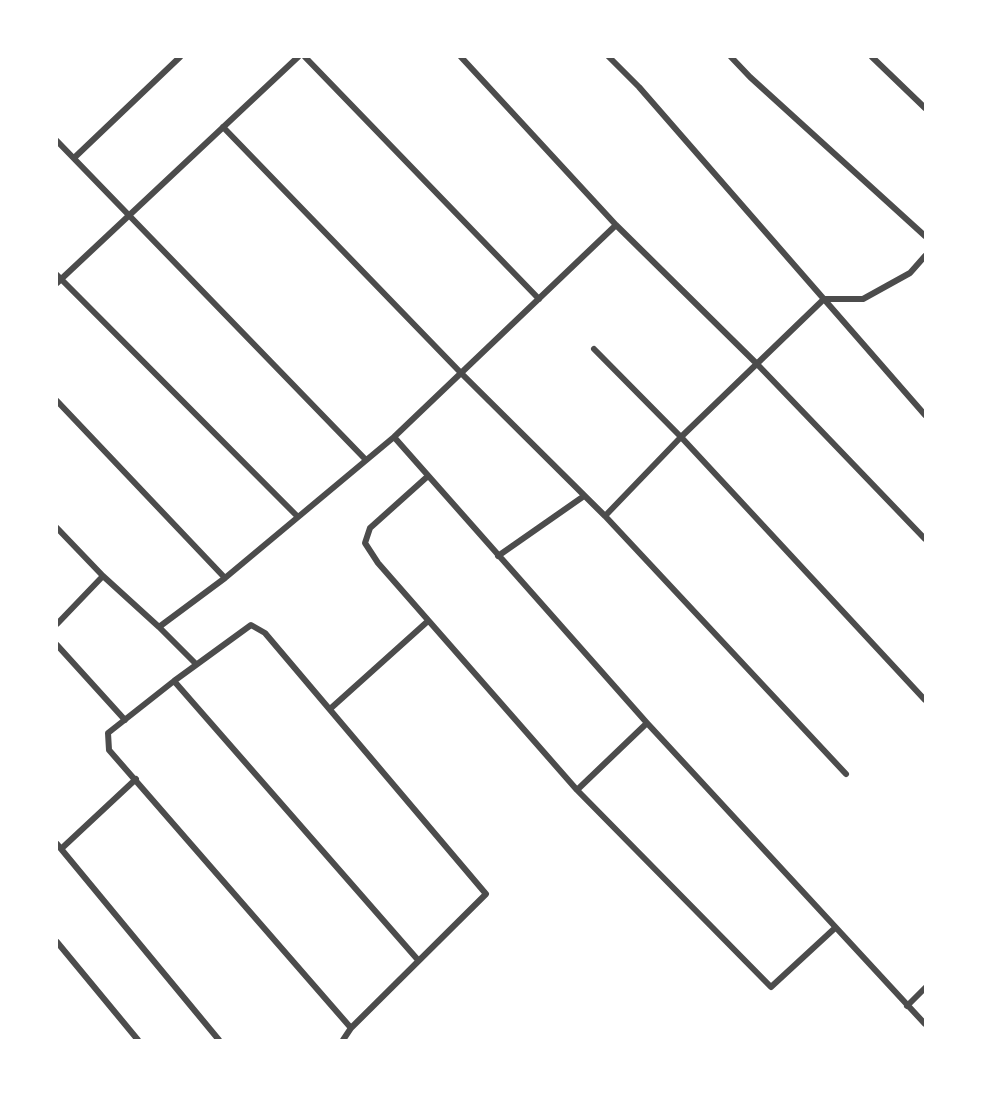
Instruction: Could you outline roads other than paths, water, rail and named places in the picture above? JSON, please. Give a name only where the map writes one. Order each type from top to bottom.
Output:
[{"type":"street","points":[[74,158],[180,57]]},
{"type":"street","points":[[298,57],[130,215],[58,279],[298,517]]},
{"type":"street","points":[[305,57],[539,299]]},
{"type":"street","points":[[461,57],[616,225],[757,364],[925,539]]},
{"type":"street","points":[[609,57],[639,87],[925,415]]},
{"type":"street","points":[[731,57],[750,77],[925,236]]},
{"type":"street","points":[[872,57],[925,108]]},
{"type":"street","points":[[223,127],[460,373],[605,516],[846,774]]},
{"type":"street","points":[[57,141],[366,460]]},
{"type":"street","points":[[159,627],[225,578],[394,436],[616,225]]},
{"type":"street","points":[[605,516],[681,437],[824,299],[863,299],[910,273],[925,256]]},
{"type":"street","points":[[594,349],[681,437],[925,700]]},
{"type":"street","points":[[57,401],[225,578]]},
{"type":"street","points":[[394,436],[647,723],[925,1024]]},
{"type":"street","points":[[428,476],[370,528],[365,543],[378,563],[577,790],[771,987],[835,928]]},
{"type":"street","points":[[498,556],[584,496]]},
{"type":"street","points":[[57,528],[103,576],[196,664]]},
{"type":"street","points":[[57,624],[103,576]]},
{"type":"street","points":[[330,709],[428,621]]},
{"type":"street","points":[[343,1040],[351,1028],[486,894],[265,633],[250,625],[108,733],[110,750],[351,1028]]},
{"type":"street","points":[[57,645],[125,720]]},
{"type":"street","points":[[174,681],[418,960]]},
{"type":"street","points":[[577,790],[647,723]]},
{"type":"street","points":[[136,779],[59,847],[219,1040]]},
{"type":"street","points":[[57,942],[138,1040]]},
{"type":"street","points":[[907,1006],[925,988]]}]
